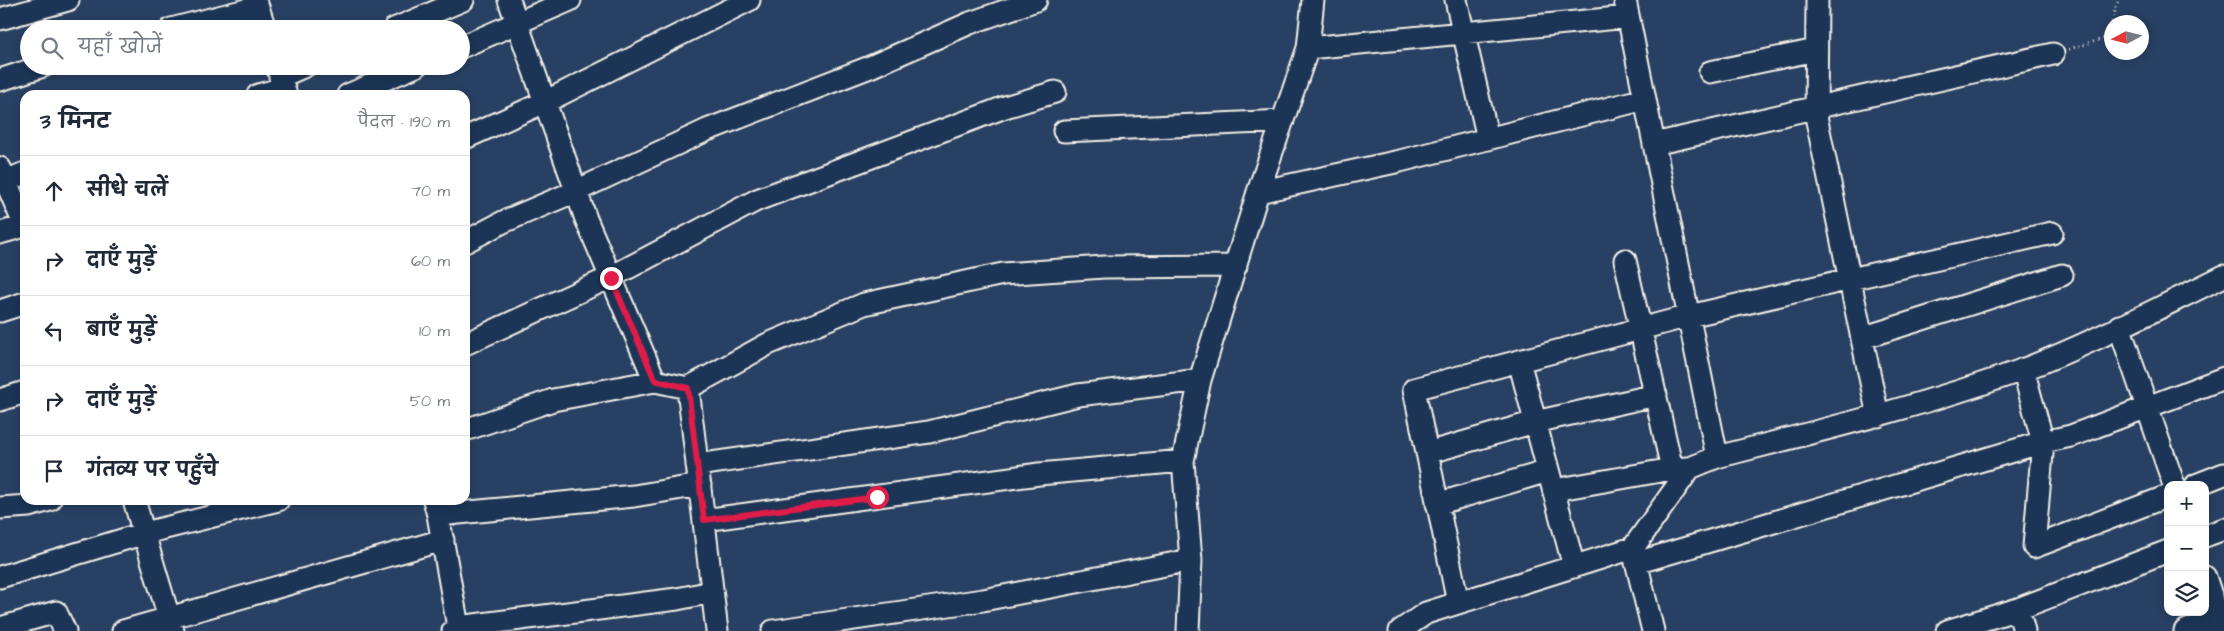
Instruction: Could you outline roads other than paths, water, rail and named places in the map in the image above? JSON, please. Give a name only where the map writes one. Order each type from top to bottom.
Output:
[{"type":"street","points":[[0,19],[68,0]]},
{"type":"street","points":[[415,20],[463,0]]},
{"type":"street","points":[[509,0],[576,191],[655,380]]},
{"type":"street","points":[[470,43],[570,0]]},
{"type":"street","points":[[470,136],[546,101],[750,0]]},
{"type":"street","points":[[470,239],[503,222],[576,191],[707,130],[870,67],[970,23],[1036,0]]},
{"type":"street","points":[[1188,631],[1191,560],[1183,461],[1200,380],[1258,192],[1308,48],[1313,0]]},
{"type":"street","points":[[1456,0],[1488,139]]},
{"type":"street","points":[[1816,0],[1816,108],[1878,416]]},
{"type":"street","points":[[202,20],[257,4],[262,20]]},
{"type":"street","points":[[1308,48],[1464,34],[1627,9],[1717,458]]},
{"type":"street","points":[[1710,72],[1816,50]]},
{"type":"street","points":[[1654,144],[2053,54]]},
{"type":"street","points":[[0,80],[20,73]]},
{"type":"street","points":[[360,90],[395,75]]},
{"type":"street","points":[[267,90],[282,81]]},
{"type":"street","points":[[470,342],[611,278],[757,200],[1006,108],[1055,92]]},
{"type":"street","points":[[1258,192],[1400,161],[1645,99]]},
{"type":"street","points":[[1064,131],[1283,121]]},
{"type":"street","points":[[20,173],[3,175],[20,214]]},
{"type":"street","points":[[0,233],[20,227]]},
{"type":"street","points":[[1458,603],[1414,389],[1689,316],[2052,233]]},
{"type":"street","points":[[1625,260],[1656,395],[1681,468],[1635,555],[1653,631]]},
{"type":"street","points":[[470,428],[553,400],[655,380],[688,388],[768,344],[864,304],[1003,274],[1104,267],[1236,266]]},
{"type":"street","points":[[1862,338],[2062,275]]},
{"type":"street","points":[[1437,504],[1551,481],[1681,468],[1878,416],[2023,369],[2224,276]]},
{"type":"street","points":[[0,311],[20,305]]},
{"type":"street","points":[[2119,326],[2173,481]]},
{"type":"street","points":[[1519,361],[1574,567]]},
{"type":"street","points":[[2023,369],[2043,442],[2034,547],[2164,498]]},
{"type":"street","points":[[1400,631],[1426,613],[1574,567],[1635,555],[2043,442],[2071,436],[2224,378]]},
{"type":"street","points":[[712,592],[677,599],[456,629],[443,540],[436,507],[634,496],[699,475],[929,432],[1078,395],[1200,380]]},
{"type":"street","points":[[688,388],[717,631]]},
{"type":"street","points":[[0,400],[20,394]]},
{"type":"street","points":[[1427,453],[1535,422],[1656,395]]},
{"type":"street","points":[[704,520],[1039,474],[1183,461]]},
{"type":"street","points":[[2206,481],[2224,474]]},
{"type":"street","points":[[0,508],[32,505]]},
{"type":"street","points":[[136,505],[171,624]]},
{"type":"street","points":[[0,577],[145,533],[258,505]]},
{"type":"street","points":[[2209,535],[2224,529]]},
{"type":"street","points":[[123,631],[171,624],[443,540]]},
{"type":"street","points":[[1947,631],[2018,609],[2164,553]]},
{"type":"street","points":[[773,631],[983,600],[1191,560]]},
{"type":"street","points":[[2185,631],[2222,621],[2209,587]]},
{"type":"street","points":[[2018,609],[2024,631]]},
{"type":"street","points":[[0,628],[56,612],[65,631]]}]
